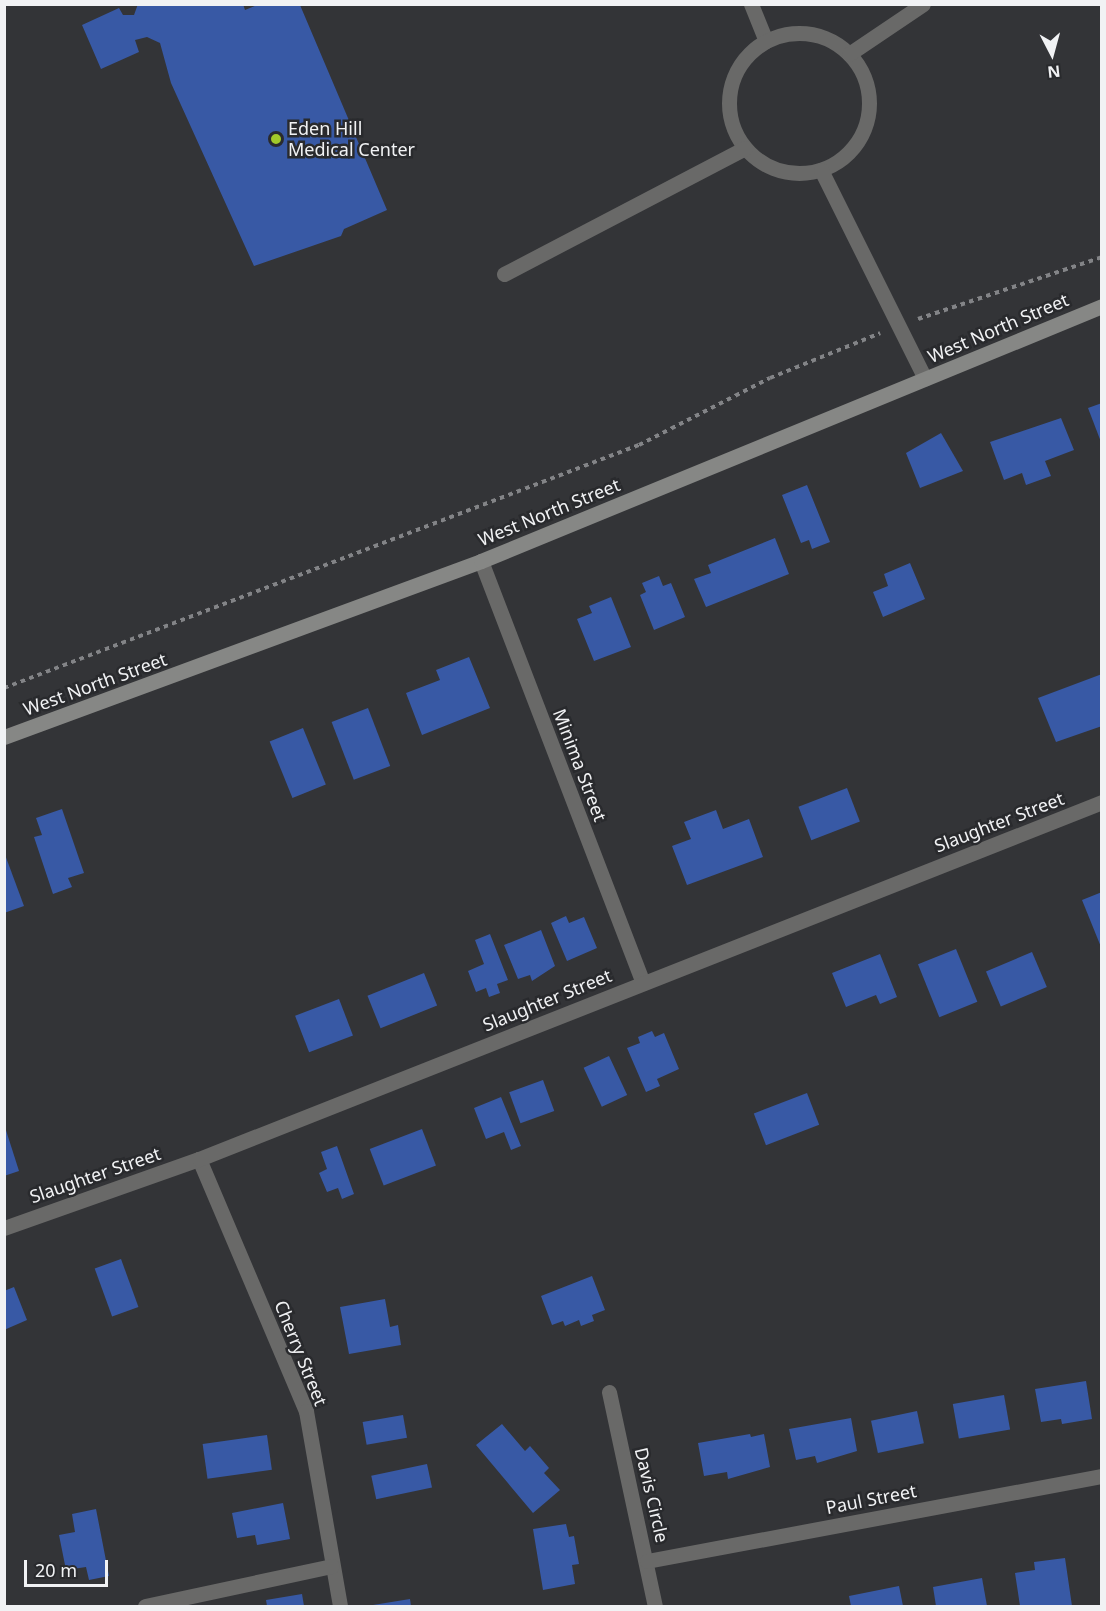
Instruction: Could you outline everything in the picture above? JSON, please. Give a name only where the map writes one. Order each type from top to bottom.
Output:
[{"type":"main road","name":"West North Street","points":[[4,737],[481,561],[1101,306]]},
{"type":"street","points":[[751,4],[766,41]]},
{"type":"street","points":[[849,54],[923,4]]},
{"type":"street","points":[[793,33],[808,33],[837,44],[849,54],[867,84],[867,120],[850,150],[821,170],[788,172],[772,168],[745,148],[730,117],[732,82],[750,53],[766,41],[793,33]]},
{"type":"street","points":[[504,273],[745,148]]},
{"type":"street","points":[[821,170],[901,325],[926,379]]},
{"type":"street","name":"Minima Street","points":[[481,561],[643,983]]},
{"type":"street","name":"Slaughter Street","points":[[4,1228],[199,1159],[1101,802]]},
{"type":"street","name":"Cherry Street","points":[[199,1159],[306,1411],[340,1606]]},
{"type":"street","name":"Davis Circle","points":[[609,1392],[655,1606]]},
{"type":"street","name":"Paul Street","points":[[647,1561],[1101,1476]]},
{"type":"street","points":[[145,1606],[332,1566]]},
{"type":"path","points":[[4,688],[639,445],[770,378],[901,325],[1101,257]]},
{"type":"building","name":"Eden Hill Medical Center","points":[[138,4],[243,4],[245,10],[257,5],[300,5],[387,210],[344,229],[341,236],[254,266],[171,83],[160,43],[147,37],[135,40],[139,52],[101,69],[82,25],[119,8],[123,15],[134,15]]},
{"type":"building","points":[[1102,403],[1102,442],[1101,442],[1088,408]]},
{"type":"building","points":[[1061,418],[1074,450],[1045,461],[1051,476],[1026,485],[1022,473],[1004,480],[990,442]]},
{"type":"building","points":[[941,433],[963,471],[920,488],[906,453]]},
{"type":"building","points":[[807,485],[830,542],[812,549],[809,540],[801,543],[782,495]]},
{"type":"building","points":[[775,538],[789,574],[706,607],[694,579],[711,573],[708,565]]},
{"type":"building","points":[[910,563],[925,599],[883,617],[873,592],[888,586],[884,574]]},
{"type":"building","points":[[659,576],[663,586],[671,583],[685,617],[654,630],[640,595],[646,592],[642,583]]},
{"type":"building","points":[[611,597],[631,647],[594,661],[577,619],[592,613],[589,606]]},
{"type":"building","points":[[469,657],[490,708],[422,735],[406,693],[440,680],[436,670]]},
{"type":"building","points":[[1102,674],[1102,726],[1056,742],[1038,698]]},
{"type":"building","points":[[368,708],[390,766],[354,780],[332,722]]},
{"type":"building","points":[[303,728],[326,785],[292,798],[270,741]]},
{"type":"building","points":[[847,788],[860,822],[811,840],[798,807]]},
{"type":"building","points":[[62,809],[84,873],[68,878],[72,887],[53,894],[34,837],[42,835],[36,818]]},
{"type":"building","points":[[716,810],[723,829],[749,819],[763,857],[687,885],[672,846],[691,839],[684,822]]},
{"type":"building","points":[[4,852],[24,906],[4,913]]},
{"type":"building","points":[[1102,892],[1102,947],[1101,947],[1082,900]]},
{"type":"building","points":[[566,916],[569,923],[584,917],[597,948],[567,961],[551,923]]},
{"type":"building","points":[[541,930],[555,966],[532,981],[530,975],[518,979],[504,945]]},
{"type":"building","points":[[490,934],[508,980],[497,984],[500,993],[489,997],[486,988],[476,992],[468,971],[484,964],[475,940]]},
{"type":"building","points":[[956,949],[977,1002],[939,1017],[918,964]]},
{"type":"building","points":[[1032,952],[1047,987],[1001,1007],[986,972]]},
{"type":"building","points":[[880,954],[897,997],[880,1004],[876,995],[846,1007],[832,973]]},
{"type":"building","points":[[424,973],[437,1005],[381,1028],[367,996]]},
{"type":"building","points":[[339,999],[353,1035],[309,1052],[295,1016]]},
{"type":"building","points":[[652,1031],[655,1037],[664,1033],[679,1069],[657,1079],[660,1086],[646,1092],[627,1048],[640,1043],[638,1037]]},
{"type":"building","points":[[609,1056],[627,1095],[602,1107],[584,1068]]},
{"type":"building","points":[[543,1080],[554,1111],[520,1123],[509,1092]]},
{"type":"building","points":[[807,1093],[819,1125],[766,1145],[754,1113]]},
{"type":"building","points":[[501,1097],[521,1146],[511,1150],[504,1132],[486,1139],[474,1108]]},
{"type":"building","points":[[4,1124],[19,1171],[4,1176]]},
{"type":"building","points":[[422,1129],[436,1165],[384,1185],[370,1149]]},
{"type":"building","points":[[337,1146],[354,1194],[342,1199],[338,1188],[327,1192],[319,1173],[327,1169],[321,1152]]},
{"type":"building","points":[[121,1259],[138,1307],[112,1317],[95,1269]]},
{"type":"building","points":[[592,1276],[605,1310],[592,1315],[594,1321],[581,1326],[579,1320],[565,1326],[563,1321],[552,1325],[541,1296]]},
{"type":"building","points":[[14,1287],[27,1320],[4,1330],[4,1291]]},
{"type":"building","points":[[385,1299],[390,1327],[398,1325],[401,1345],[349,1354],[340,1307]]},
{"type":"building","points":[[1086,1381],[1092,1419],[1062,1424],[1061,1419],[1041,1422],[1035,1389]]},
{"type":"building","points":[[1004,1395],[1010,1429],[959,1438],[953,1404]]},
{"type":"building","points":[[917,1411],[924,1443],[878,1453],[871,1421]]},
{"type":"building","points":[[403,1415],[407,1438],[367,1445],[363,1422]]},
{"type":"building","points":[[851,1418],[857,1451],[817,1463],[815,1456],[796,1460],[789,1429]]},
{"type":"building","points":[[502,1424],[525,1451],[530,1446],[549,1468],[544,1473],[560,1490],[533,1513],[476,1445]]},
{"type":"building","points":[[750,1434],[751,1437],[764,1434],[770,1467],[728,1479],[727,1472],[704,1476],[698,1443]]},
{"type":"building","points":[[267,1435],[272,1470],[208,1479],[203,1444]]},
{"type":"building","points":[[427,1464],[432,1487],[376,1499],[371,1476]]},
{"type":"building","points":[[283,1503],[290,1539],[257,1545],[255,1535],[237,1538],[232,1513]]},
{"type":"building","points":[[96,1509],[109,1576],[89,1580],[86,1567],[66,1570],[59,1535],[75,1532],[72,1514]]},
{"type":"building","points":[[566,1524],[569,1537],[574,1536],[579,1564],[572,1565],[575,1584],[543,1590],[533,1529]]},
{"type":"building","points":[[1065,1558],[1072,1606],[1020,1606],[1015,1573],[1035,1570],[1034,1562]]},
{"type":"building","points":[[982,1578],[987,1606],[936,1606],[933,1587]]},
{"type":"building","points":[[899,1586],[903,1606],[851,1606],[849,1596]]},
{"type":"building","points":[[302,1594],[304,1606],[267,1606],[266,1600]]},
{"type":"building","points":[[410,1599],[411,1606],[373,1606],[373,1605]]},
{"type":"place","name":"Eden Hill Medical Center","points":[[276,139]]}]
